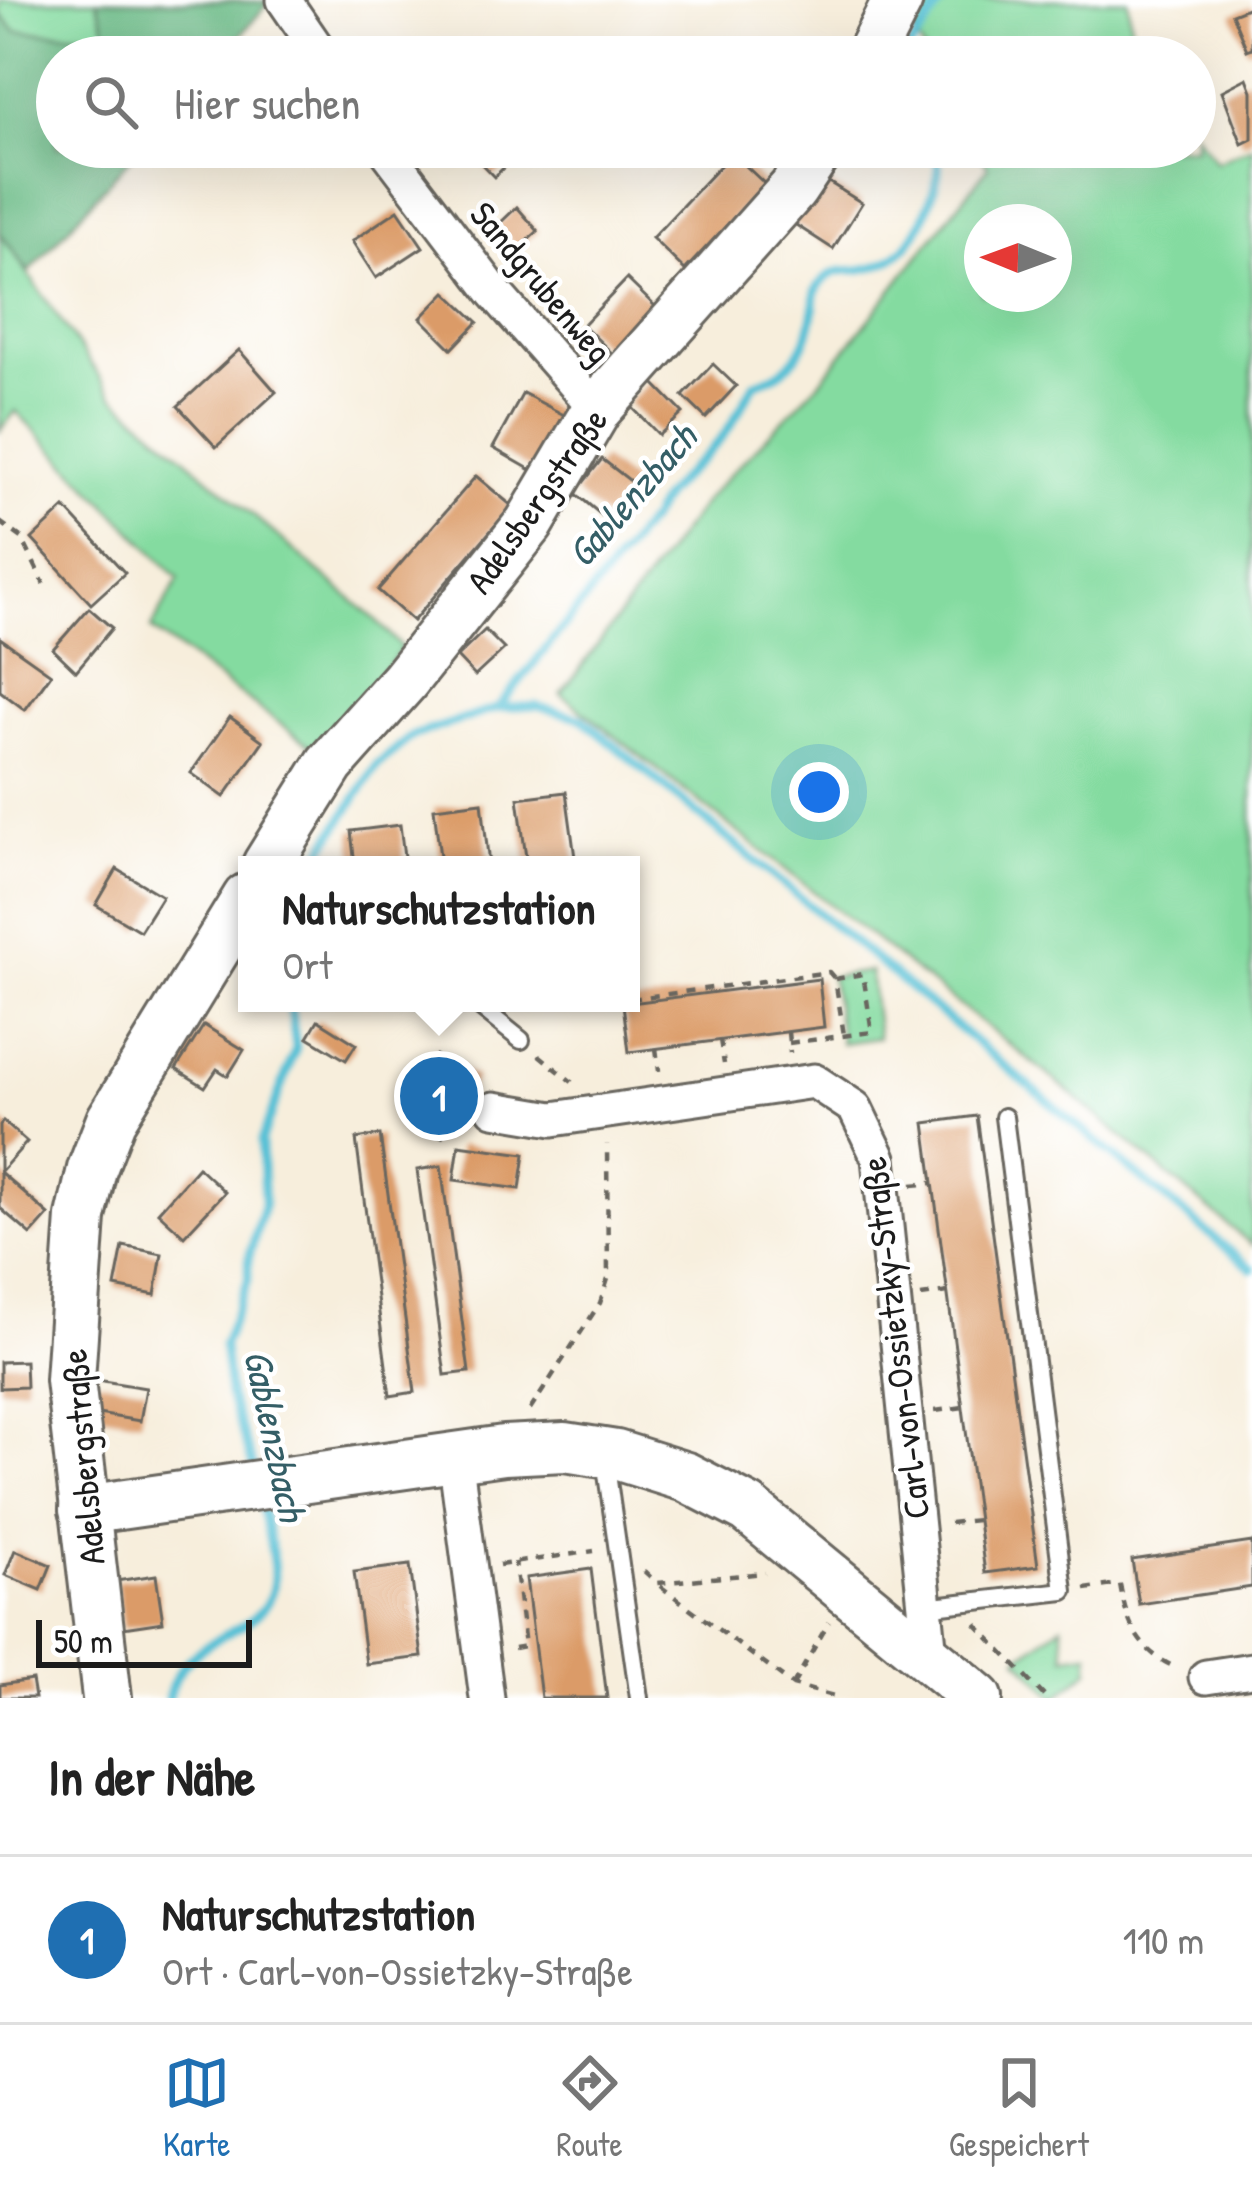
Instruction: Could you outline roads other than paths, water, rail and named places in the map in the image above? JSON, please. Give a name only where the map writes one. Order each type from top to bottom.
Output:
[{"type":"street","points":[[284,0],[309,36]]},
{"type":"street","points":[[880,36],[898,0]]},
{"type":"street","name":"Sandgrubenweg","points":[[400,168],[494,292],[597,409]]},
{"type":"street","name":"Adelsbergstraße","points":[[273,856],[330,764],[404,681],[529,524],[597,409],[807,168]]},
{"type":"street","name":"Adelsbergstraße","points":[[107,1698],[70,1380],[81,1217],[110,1120],[238,913]]},
{"type":"street","name":"Carl-von-Ossietzky-Straße","points":[[494,1109],[553,1119],[814,1081],[855,1108],[879,1158],[941,1605],[930,1655]]},
{"type":"street","points":[[83,1510],[504,1450],[565,1447],[604,1453],[686,1477],[748,1509],[978,1698]]},
{"type":"street","points":[[455,1456],[488,1698]]},
{"type":"street","points":[[1206,1677],[1252,1670]]},
{"type":"lane","points":[[486,1012],[521,1040]]},
{"type":"lane","points":[[941,1605],[1064,1591],[1004,1117]]},
{"type":"lane","points":[[604,1453],[639,1698]]},
{"type":"waterway","name":"Gablenzbach","points":[[919,36],[944,0]]},
{"type":"waterway","name":"Gablenzbach","points":[[319,856],[377,765],[412,736],[498,708],[666,494],[720,440],[755,383],[779,372],[796,356],[808,334],[815,294],[822,282],[838,272],[887,261],[908,244],[923,219],[938,168]]},
{"type":"waterway","points":[[498,708],[536,706],[581,718],[1252,1269]]},
{"type":"waterway","name":"Gablenzbach","points":[[255,1471],[229,1395],[223,1345],[248,1281],[248,1261],[264,1203],[261,1141],[296,1048],[291,1012]]},
{"type":"waterway","name":"Gablenzbach","points":[[168,1698],[192,1656],[245,1624],[270,1597],[274,1566],[260,1499]]},
{"type":"place","name":"Naturschutzstation","points":[[439,1096]]}]
